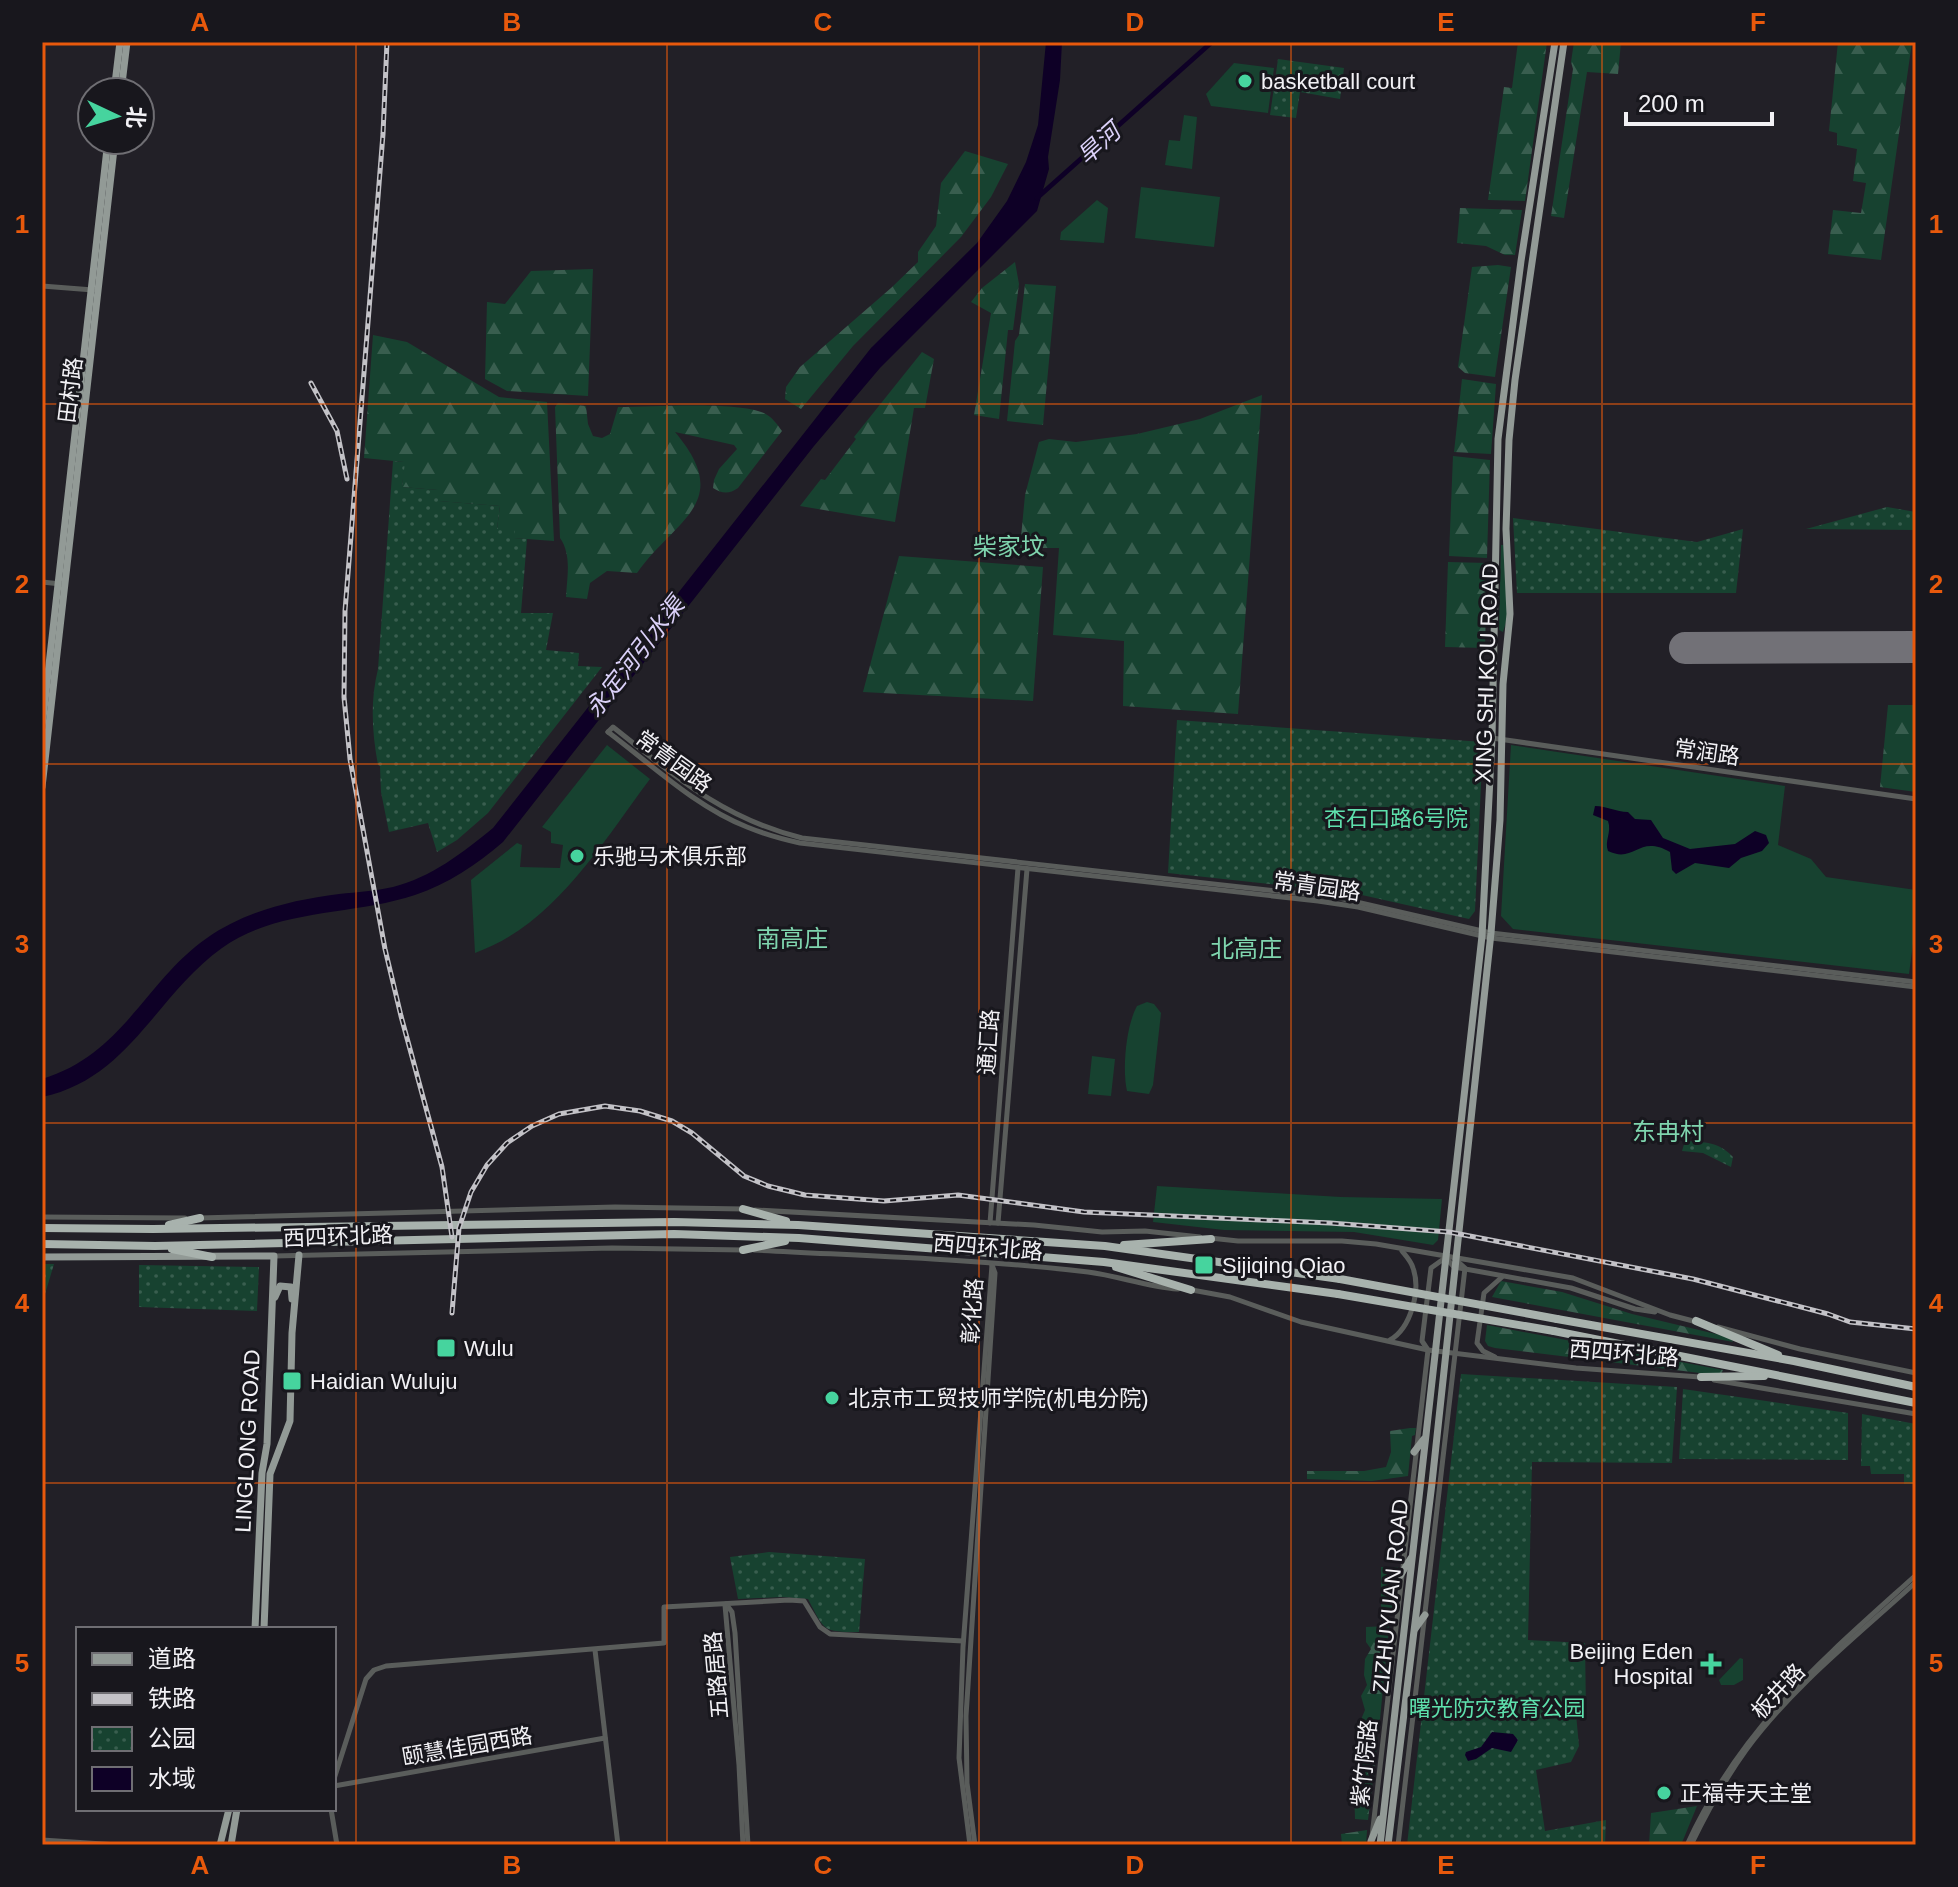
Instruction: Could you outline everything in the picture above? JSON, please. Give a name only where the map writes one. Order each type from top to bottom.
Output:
[{"type":"highway","points":[[743,1209],[798,1225]]},
{"type":"highway","points":[[153,1229],[200,1218]]},
{"type":"highway","name":"西四环北路","points":[[42,1228],[660,1222],[798,1225],[1105,1246],[1340,1279],[1794,1361],[1913,1386]]},
{"type":"highway","name":"西四环北路","points":[[42,1244],[155,1246],[674,1234],[799,1238],[1104,1262],[1338,1294],[1554,1331],[1916,1403]]},
{"type":"highway","points":[[743,1250],[799,1238]]},
{"type":"highway","points":[[1105,1246],[1211,1239]]},
{"type":"highway","points":[[155,1246],[212,1257]]},
{"type":"highway","points":[[1104,1262],[1191,1290]]},
{"type":"highway","points":[[1696,1321],[1794,1361]]},
{"type":"highway","points":[[1701,1377],[1784,1375]]},
{"type":"main road","points":[[116,76],[120,42]]},
{"type":"main road","points":[[123,76],[127,42]]},
{"type":"main road","name":"XING SHI KOU ROAD","points":[[1436,1351],[1451,1261],[1491,935],[1500,820],[1496,738],[1498,439],[1525,234],[1555,42]]},
{"type":"main road","name":"XING SHI KOU ROAD","points":[[1451,1261],[1482,933],[1496,738],[1510,614],[1506,529],[1509,440],[1564,42]]},
{"type":"main road","name":"田村路","points":[[42,787],[107,156]]},
{"type":"main road","name":"田村路","points":[[94,290],[113,156]]},
{"type":"main road","name":"田村路","points":[[42,727],[62,584]]},
{"type":"main road","name":"LINGLONG ROAD","points":[[264,1627],[270,1474],[290,1421],[292,1333],[299,1255]]},
{"type":"main road","name":"西四环北路","points":[[42,1257],[274,1256]]},
{"type":"main road","name":"LINGLONG ROAD","points":[[255,1627],[262,1473],[267,1444],[274,1256]]},
{"type":"main road","points":[[272,1311],[277,1289],[280,1286],[291,1287],[292,1333]]},
{"type":"main road","name":"ZIZHUYUAN ROAD","points":[[1380,1845],[1436,1351]]},
{"type":"main road","name":"ZIZHUYUAN ROAD","points":[[1388,1845],[1414,1631],[1436,1351]]},
{"type":"main road","points":[[1414,1452],[1426,1437]]},
{"type":"main road","points":[[1400,1576],[1413,1556]]},
{"type":"main road","points":[[1414,1631],[1425,1615]]},
{"type":"main road","points":[[1371,1843],[1384,1810]]},
{"type":"main road","points":[[220,1845],[228,1811]]},
{"type":"main road","points":[[231,1845],[237,1811]]},
{"type":"street","points":[[42,286],[94,290]]},
{"type":"street","points":[[42,582],[62,584]]},
{"type":"street","name":"常青园路","points":[[1018,866],[814,840],[760,826],[718,806],[613,727],[608,732],[699,800],[745,827],[821,846],[1027,867],[1339,898],[1491,935],[1916,985]]},
{"type":"street","name":"常润路","points":[[1496,738],[1916,799]]},
{"type":"street","name":"通汇路","points":[[990,1223],[1018,866]]},
{"type":"street","name":"通汇路","points":[[998,1223],[1027,867]]},
{"type":"street","name":"西四环北路","points":[[42,1217],[200,1218],[615,1207],[743,1209],[1102,1232],[1145,1231],[1211,1239],[1342,1241],[1376,1244],[1451,1261],[1573,1278],[1670,1315]]},
{"type":"street","name":"西四环北路","points":[[274,1256],[612,1248],[743,1250],[1088,1272],[1160,1288],[1230,1297],[1301,1322],[1454,1355],[1701,1377],[1916,1414]]},
{"type":"street","points":[[1389,1340],[1402,1331],[1413,1300],[1414,1273],[1402,1251]]},
{"type":"street","name":"西四环北路","points":[[1451,1261],[1465,1268],[1571,1288],[1635,1309],[1696,1321],[1800,1349],[1916,1373]]},
{"type":"street","name":"紫竹院路","points":[[1371,1843],[1414,1452],[1436,1351],[1422,1341],[1431,1268],[1451,1261]]},
{"type":"street","name":"彰化路","points":[[972,1845],[959,1758],[963,1641],[992,1265]]},
{"type":"street","name":"彰化路","points":[[972,1845],[966,1770],[966,1716],[995,1273],[992,1265]]},
{"type":"street","name":"紫竹院路","points":[[1398,1845],[1465,1268]]},
{"type":"street","points":[[1487,1271],[1514,1269]]},
{"type":"street","points":[[1499,1359],[1483,1351],[1477,1343],[1484,1293],[1503,1277]]},
{"type":"street","points":[[1689,1845],[1718,1786],[1774,1709],[1802,1679],[1916,1575]]},
{"type":"street","name":"板井路","points":[[1689,1845],[1721,1787],[1772,1717],[1916,1582]]},
{"type":"street","points":[[336,1773],[366,1679],[374,1670],[386,1666],[473,1657],[664,1643],[664,1607],[804,1601],[820,1627],[830,1634],[963,1641]]},
{"type":"street","name":"五路居路","points":[[725,1604],[746,1845]]},
{"type":"street","points":[[595,1650],[618,1845]]},
{"type":"street","name":"颐慧佳园西路","points":[[336,1786],[605,1738]]},
{"type":"street","points":[[331,1811],[337,1845]]},
{"type":"street","points":[[42,1842],[50,1845]]},
{"type":"street","points":[[42,1842],[118,1845]]},
{"type":"green space","points":[[1518,42],[1547,42],[1525,201],[1488,200],[1504,87],[1512,88]]},
{"type":"green space","points":[[1574,42],[1621,42],[1618,74],[1587,72],[1564,218],[1551,216],[1573,69]]},
{"type":"green space","points":[[1838,42],[1912,42],[1881,260],[1828,254],[1833,210],[1861,213],[1866,183],[1853,181],[1857,149],[1837,145],[1837,133],[1829,131]]},
{"type":"green space","points":[[1278,59],[1344,68],[1340,99],[1300,92],[1296,118],[1270,115]]},
{"type":"green space","name":"basketball court","points":[[1234,63],[1274,68],[1268,113],[1211,106],[1206,94]]},
{"type":"green space","points":[[1184,115],[1197,117],[1192,169],[1165,165],[1169,140],[1180,141]]},
{"type":"green space","points":[[965,151],[1008,164],[991,197],[961,237],[853,346],[801,409],[785,399],[786,387],[800,367],[918,262],[918,252],[936,226],[941,183]]},
{"type":"green space","points":[[1141,187],[1220,197],[1214,247],[1135,238]]},
{"type":"green space","points":[[1097,200],[1108,208],[1104,243],[1060,240],[1061,232]]},
{"type":"green space","points":[[1460,208],[1522,210],[1515,255],[1505,255],[1486,246],[1457,243]]},
{"type":"green space","points":[[1015,262],[1019,284],[1013,330],[1008,330],[999,419],[974,415],[991,313],[971,302],[982,288]]},
{"type":"green space","points":[[1472,267],[1511,267],[1495,377],[1465,373],[1458,367]]},
{"type":"green space","points":[[593,269],[588,396],[507,391],[485,379],[487,302],[505,304],[531,271]]},
{"type":"green space","points":[[1025,284],[1056,286],[1043,425],[1007,421],[1015,341],[1019,335]]},
{"type":"green space","points":[[373,335],[407,342],[499,397],[547,402],[554,541],[513,538],[497,529],[500,506],[438,501],[438,490],[402,487],[404,462],[364,458]]},
{"type":"green space","points":[[922,352],[934,359],[925,408],[914,408],[895,522],[800,506],[821,479],[825,480],[856,439],[854,437]]},
{"type":"green space","points":[[1462,379],[1496,384],[1491,454],[1454,452]]},
{"type":"green space","points":[[1262,395],[1238,714],[1123,706],[1124,641],[1053,635],[1059,548],[1020,548],[1025,495],[1039,442],[1049,439],[1076,442],[1137,434],[1200,419]]},
{"type":"green space","points":[[558,403],[586,406],[593,436],[602,438],[610,434],[618,407],[714,406],[751,409],[767,415],[782,431],[738,488],[726,492],[713,488],[714,480],[719,469],[737,449],[734,445],[675,432],[692,456],[700,476],[699,494],[693,509],[637,573],[607,571],[590,583],[587,599],[566,597],[567,559],[560,538],[555,407]]},
{"type":"green space","points":[[1453,456],[1490,460],[1487,558],[1449,556]]},
{"type":"green space","points":[[393,461],[405,462],[402,487],[438,490],[439,501],[500,506],[497,529],[515,529],[514,538],[527,539],[521,613],[553,613],[546,650],[579,653],[578,666],[602,667],[488,813],[457,840],[437,852],[428,823],[389,832],[374,741],[373,705]]},
{"type":"green space","points":[[1887,507],[1916,512],[1916,530],[1806,529]]},
{"type":"green space","points":[[1513,518],[1697,542],[1743,529],[1736,593],[1517,593]]},
{"type":"green space","points":[[1501,545],[1504,545],[1508,589],[1508,612],[1503,632],[1499,630]]},
{"type":"green space","points":[[899,556],[1043,567],[1033,701],[863,692]]},
{"type":"green space","points":[[1448,562],[1487,563],[1485,648],[1445,647]]},
{"type":"green space","points":[[1888,705],[1916,705],[1916,792],[1880,787]]},
{"type":"green space","name":"杏石口路6号院","points":[[1177,720],[1483,742],[1475,911],[1469,919],[1353,893],[1168,873]]},
{"type":"green space","name":"乐驰马术俱乐部","points":[[607,745],[650,779],[594,855],[552,903],[503,940],[475,953],[471,880],[517,843],[522,845],[520,867],[560,868],[563,845],[551,843],[551,832],[542,827]]},
{"type":"green space","points":[[1511,745],[1785,786],[1778,845],[1811,859],[1826,877],[1916,890],[1916,921],[1909,974],[1513,929],[1501,916]]},
{"type":"green space","points":[[1147,1002],[1154,1004],[1161,1013],[1153,1085],[1149,1094],[1127,1091],[1125,1071],[1133,1014],[1137,1006]]},
{"type":"green space","points":[[1092,1056],[1115,1059],[1111,1096],[1088,1094]]},
{"type":"green space","points":[[1685,1141],[1722,1148],[1733,1157],[1731,1167],[1703,1153],[1682,1151]]},
{"type":"green space","points":[[1157,1186],[1341,1197],[1442,1199],[1438,1240],[1433,1245],[1354,1232],[1224,1230],[1153,1222]]},
{"type":"green space","points":[[42,1264],[54,1264],[42,1304]]},
{"type":"green space","points":[[139,1265],[259,1267],[257,1311],[139,1307]]},
{"type":"green space","points":[[1501,1281],[1562,1292],[1632,1314],[1720,1335],[1733,1342],[1492,1297]]},
{"type":"green space","points":[[1487,1325],[1723,1370],[1721,1374],[1708,1374],[1495,1348],[1485,1341]]},
{"type":"green space","name":"曙光防灾教育公园","points":[[1461,1374],[1677,1387],[1672,1463],[1532,1462],[1528,1640],[1585,1643],[1586,1712],[1576,1714],[1579,1746],[1571,1762],[1536,1770],[1545,1831],[1606,1820],[1605,1845],[1407,1845]]},
{"type":"green space","points":[[1683,1389],[1848,1413],[1848,1460],[1679,1459]]},
{"type":"green space","points":[[1862,1414],[1916,1424],[1916,1484],[1904,1484],[1904,1474],[1871,1474],[1870,1466],[1861,1466]]},
{"type":"green space","points":[[1416,1428],[1412,1436],[1408,1476],[1372,1481],[1307,1479],[1307,1471],[1364,1471],[1386,1467],[1391,1452],[1390,1431]]},
{"type":"green space","points":[[769,1552],[865,1559],[859,1632],[826,1628],[808,1599],[738,1599],[730,1557]]},
{"type":"green space","points":[[1381,1567],[1398,1567],[1391,1614],[1381,1615]]},
{"type":"green space","points":[[1389,1626],[1380,1719],[1375,1724],[1362,1726],[1360,1722],[1365,1710],[1361,1696],[1367,1685],[1365,1659],[1371,1649],[1366,1642],[1366,1627]]},
{"type":"green space","points":[[1740,1658],[1743,1659],[1743,1680],[1734,1685],[1721,1685],[1719,1680]]},
{"type":"green space","points":[[1378,1737],[1368,1820],[1355,1819],[1358,1738]]},
{"type":"green space","points":[[1697,1806],[1681,1845],[1649,1845],[1651,1813]]},
{"type":"green space","points":[[1367,1830],[1366,1845],[1342,1845],[1341,1834]]},
{"type":"water","name":"永定河引水渠","points":[[1046,42],[1062,42],[1060,80],[1048,157],[1049,169],[1037,211],[880,368],[814,446],[503,842],[461,873],[415,895],[366,907],[291,919],[244,935],[199,967],[120,1054],[98,1073],[72,1087],[42,1097],[42,1079],[70,1068],[94,1053],[185,956],[222,929],[287,903],[407,883],[446,863],[493,828],[871,348],[977,243],[1007,201],[1026,162],[1038,125]]},
{"type":"water","points":[[1595,806],[1628,812],[1635,819],[1651,820],[1663,838],[1690,849],[1735,844],[1755,831],[1766,835],[1769,843],[1762,851],[1741,858],[1729,868],[1695,863],[1676,874],[1672,870],[1670,852],[1659,847],[1643,847],[1625,854],[1608,851],[1608,821],[1593,815]]},
{"type":"water","points":[[1492,1732],[1513,1734],[1518,1740],[1511,1752],[1492,1748],[1468,1761],[1466,1752],[1481,1747]]},
{"type":"waterway","name":"旱河","points":[[1037,198],[1212,42]]},
{"type":"runway","points":[[1685,648],[1916,647]]},
{"type":"railway","points":[[387,42],[383,134],[345,611],[344,697],[350,759],[385,949],[442,1167],[452,1237]]},
{"type":"railway","points":[[311,383],[337,431],[347,479]]},
{"type":"railway","points":[[452,1313],[459,1228],[471,1192],[487,1165],[507,1143],[532,1126],[559,1114],[605,1106],[640,1111],[672,1121],[692,1133],[744,1176],[768,1186],[805,1195],[884,1201],[958,1195],[1084,1212],[1330,1223],[1449,1232],[1693,1279],[1850,1322],[1916,1329]]},
{"type":"place","name":"basketball court","points":[[1245,81]]},
{"type":"place","name":"乐驰马术俱乐部","points":[[577,856]]},
{"type":"place","name":"Sijiqing Qiao","points":[[1204,1265]]},
{"type":"place","name":"Wulu","points":[[446,1348]]},
{"type":"place","name":"Haidian Wuluju","points":[[292,1381]]},
{"type":"place","name":"北京市工贸技师学院(机电分院)","points":[[832,1398]]},
{"type":"place","name":"Beijing Eden Hospital","points":[[1711,1664]]},
{"type":"place","name":"正福寺天主堂","points":[[1664,1793]]},
{"type":"district","name":"柴家坟","points":[[1009,547]]},
{"type":"district","name":"南高庄","points":[[792,939]]},
{"type":"district","name":"北高庄","points":[[1246,949]]},
{"type":"district","name":"东冉村","points":[[1668,1132]]}]
